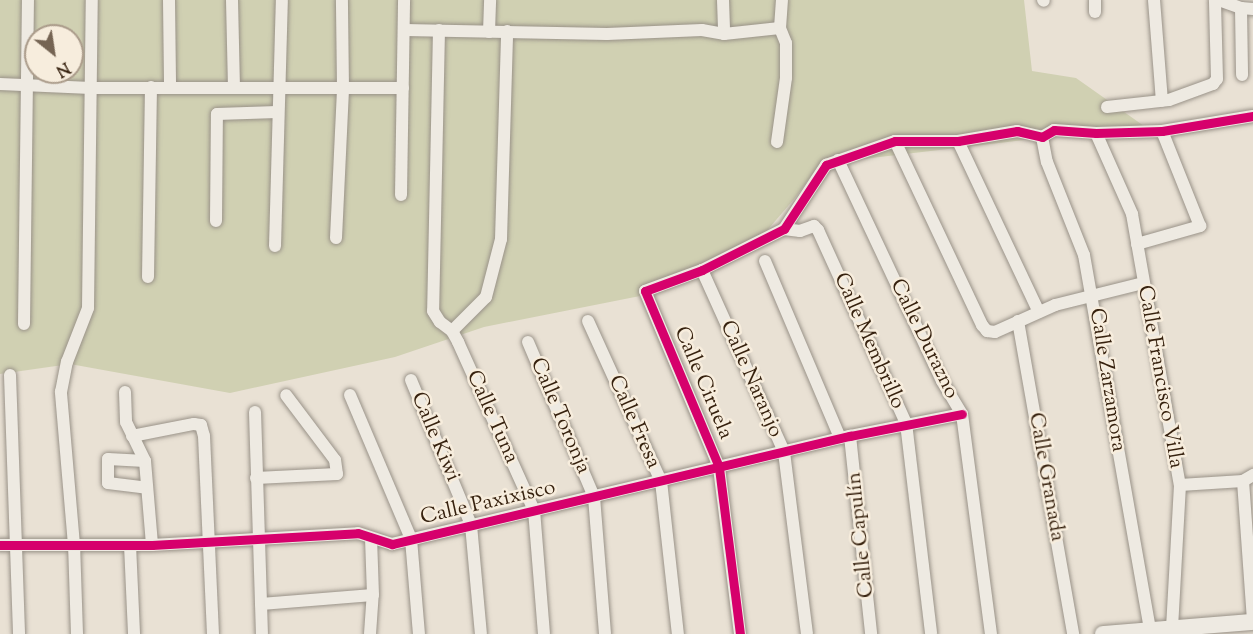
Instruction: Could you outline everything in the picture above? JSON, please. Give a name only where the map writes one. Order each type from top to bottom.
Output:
[{"type":"main road","points":[[1104,634],[1180,630],[1253,622]]},
{"type":"street","points":[[24,324],[28,0]]},
{"type":"street","points":[[77,634],[74,545],[62,392],[67,362],[88,308],[92,0]]},
{"type":"street","points":[[169,0],[170,87]]},
{"type":"street","points":[[232,0],[234,88]]},
{"type":"street","points":[[275,246],[277,112],[282,0]]},
{"type":"street","points":[[336,238],[343,88],[342,0]]},
{"type":"street","points":[[401,195],[404,0]]},
{"type":"street","points":[[489,32],[490,0]]},
{"type":"street","points":[[723,0],[724,34]]},
{"type":"street","points":[[777,142],[786,78],[786,43],[780,28],[782,0]]},
{"type":"street","points":[[1154,0],[1162,101]]},
{"type":"street","points":[[1107,107],[1162,101],[1191,94],[1213,84],[1217,79],[1217,0],[1247,8],[1242,75]]},
{"type":"street","points":[[405,30],[607,34],[702,30],[724,34],[780,28]]},
{"type":"street","name":"Calle Tuna","points":[[439,30],[433,311],[440,322],[455,336],[534,510],[544,634]]},
{"type":"street","points":[[455,336],[486,297],[501,238],[507,31]]},
{"type":"street","points":[[0,84],[91,88],[403,88]]},
{"type":"street","points":[[148,277],[151,87]]},
{"type":"street","points":[[216,221],[217,114],[277,112]]},
{"type":"street","points":[[702,270],[784,229],[826,165],[895,141],[958,141],[1017,131],[1042,137],[1054,130],[1096,133],[1162,130],[1253,116]]},
{"type":"street","points":[[1137,244],[1200,226],[1162,130]]},
{"type":"street","name":"Calle Francisco Villa","points":[[1096,133],[1132,214],[1180,485],[1180,630]]},
{"type":"street","name":"Calle Zarzamora","points":[[1042,137],[1047,162],[1084,255],[1093,293],[1150,630]]},
{"type":"street","points":[[895,141],[982,325],[987,331],[995,332],[1039,312],[1093,293],[1143,283]]},
{"type":"street","points":[[958,141],[1039,312]]},
{"type":"street","name":"Calle Durazno","points":[[838,160],[942,381],[962,414],[991,634]]},
{"type":"street","name":"Calle Membrillo","points":[[784,229],[800,231],[814,226],[818,230],[906,423],[931,634]]},
{"type":"street","name":"Calle Capulín","points":[[765,261],[845,437],[871,634]]},
{"type":"street","name":"Calle Ciruela","points":[[702,270],[645,291],[719,467],[740,634]]},
{"type":"street","name":"Calle Naranjo","points":[[702,270],[784,452],[807,634]]},
{"type":"street","name":"Calle Fresa","points":[[588,321],[661,481],[678,634]]},
{"type":"street","name":"Calle Granada","points":[[1018,321],[1073,634]]},
{"type":"street","name":"Calle Toronja","points":[[528,342],[594,497],[605,634]]},
{"type":"street","points":[[10,375],[5,429],[19,634]]},
{"type":"street","name":"Calle Kiwi","points":[[411,380],[471,525],[481,634]]},
{"type":"street","points":[[126,392],[126,423],[145,461],[152,545]]},
{"type":"street","points":[[256,478],[338,474],[335,460],[286,395]]},
{"type":"street","points":[[350,395],[411,539],[419,634]]},
{"type":"street","points":[[255,412],[262,634]]},
{"type":"street","name":"Calle Paxixisco","points":[[0,545],[152,545],[358,533],[392,544],[906,423],[962,414]]},
{"type":"street","points":[[132,436],[194,424],[201,425],[204,436],[213,634]]},
{"type":"street","points":[[145,461],[108,459],[108,483],[147,488]]},
{"type":"street","points":[[1180,485],[1248,478],[1253,622]]},
{"type":"street","points":[[370,634],[373,595],[371,538]]},
{"type":"street","points":[[130,545],[134,634]]},
{"type":"street","points":[[261,604],[373,595]]},
{"type":"green space","points":[[0,0],[1024,0],[1032,71],[1076,78],[1144,126],[820,164],[764,234],[645,295],[484,327],[395,357],[230,393],[70,364],[0,374]]},
{"type":"cycle path","points":[[740,634],[719,467],[645,291],[702,270],[784,229],[826,165],[895,141],[958,141],[1017,131],[1042,137],[1054,130],[1096,133],[1162,131],[1253,116]]},
{"type":"cycle path","points":[[0,545],[152,545],[358,533],[392,544],[850,436],[962,414]]}]
